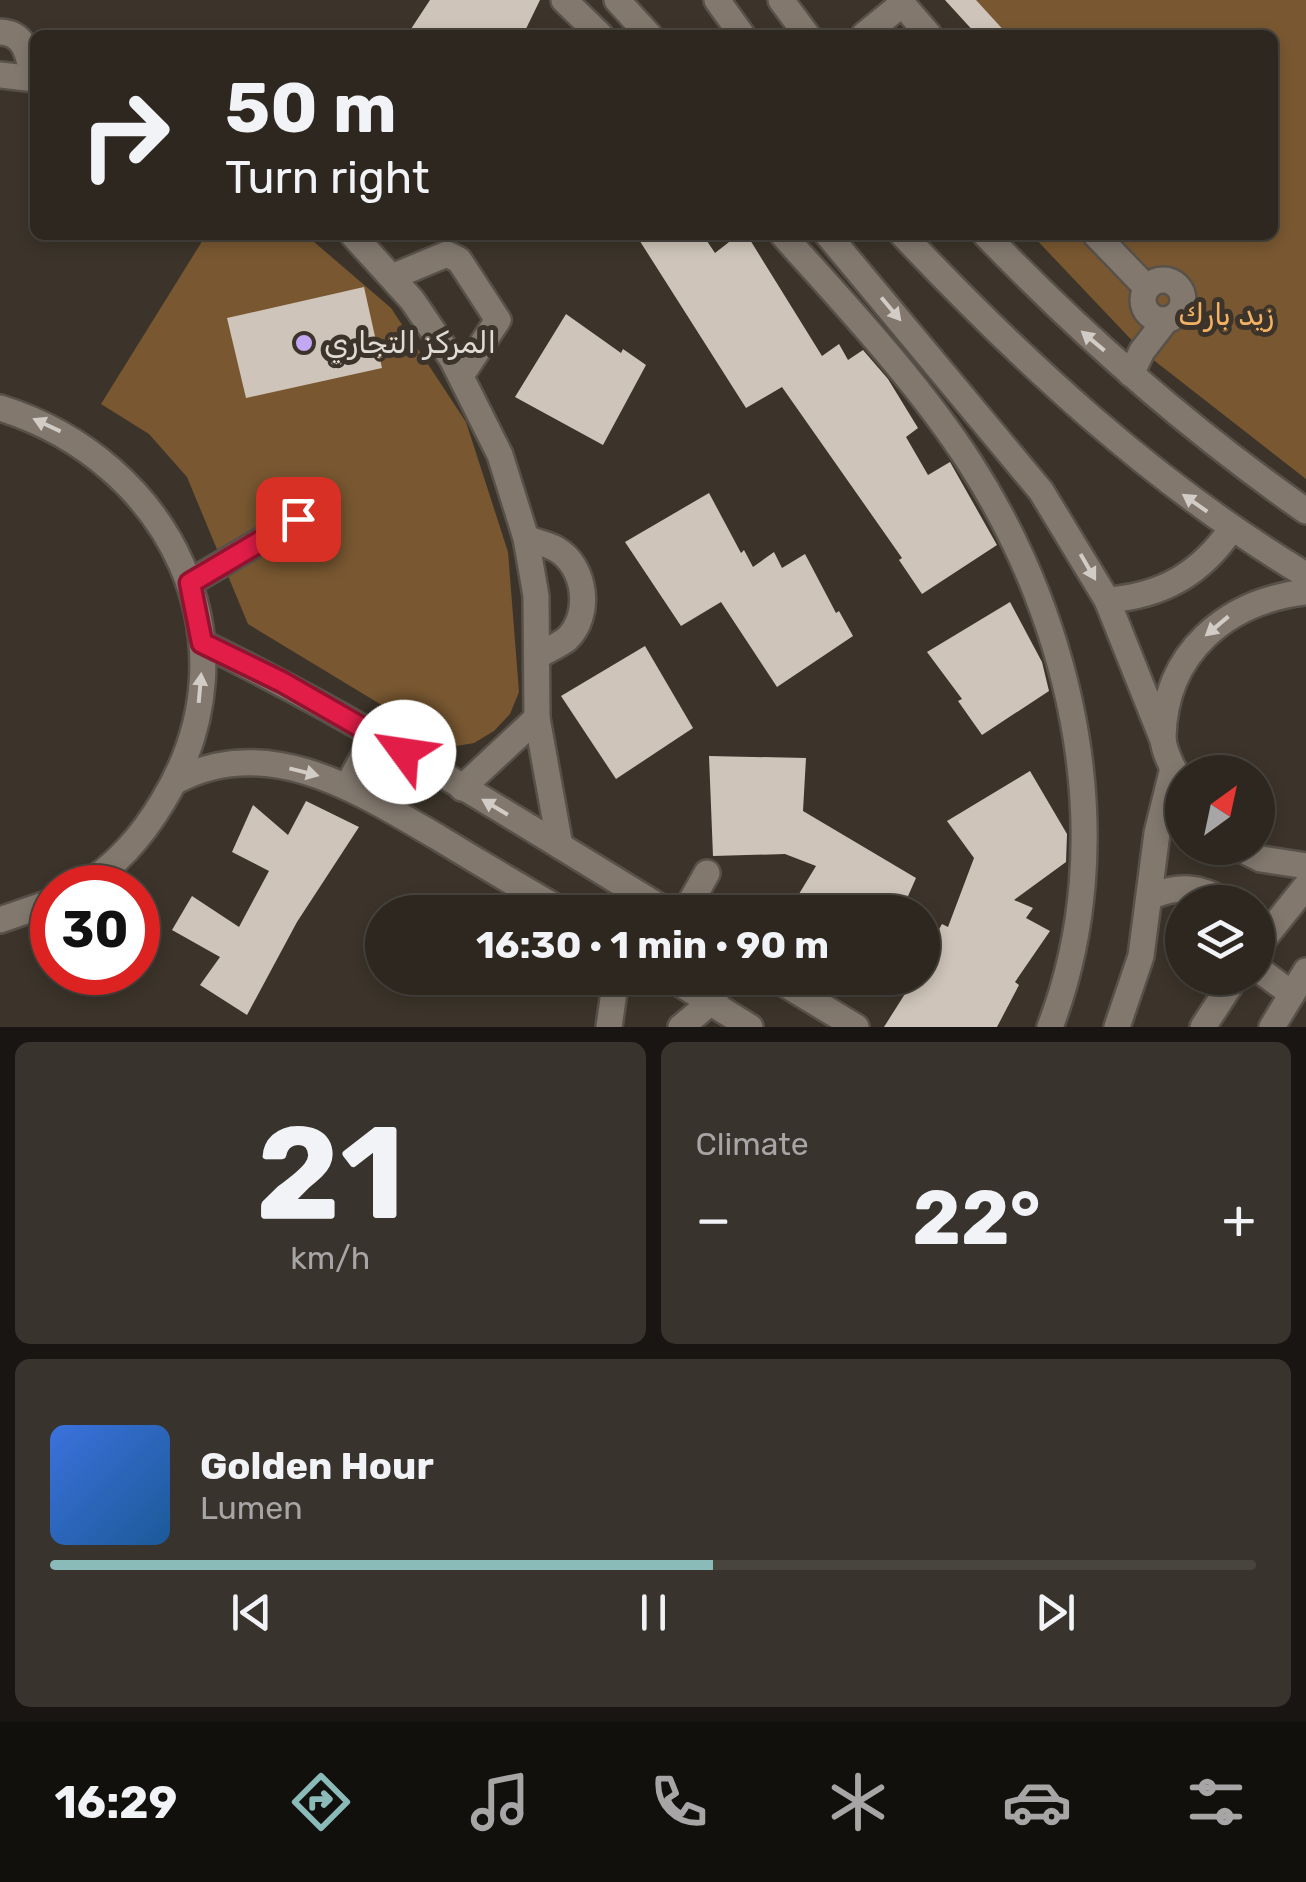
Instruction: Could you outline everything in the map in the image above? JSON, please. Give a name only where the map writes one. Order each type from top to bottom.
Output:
[{"type":"street","points":[[564,0],[595,30]]},
{"type":"street","points":[[617,0],[644,30]]},
{"type":"street","points":[[717,0],[738,30]]},
{"type":"street","points":[[782,0],[803,30]]},
{"type":"street","points":[[883,12],[919,30]]},
{"type":"street","points":[[0,32],[16,34],[25,45],[30,62]]},
{"type":"street","points":[[0,75],[30,78]]},
{"type":"street","points":[[357,240],[412,300],[462,374],[500,455],[526,538],[536,596],[537,718],[560,846]]},
{"type":"street","points":[[787,240],[883,349],[969,462],[1008,527],[1039,597],[1062,670],[1077,744],[1083,820],[1081,896],[1061,997],[1050,1027]]},
{"type":"street","points":[[832,240],[1015,456],[1107,600],[1169,755]]},
{"type":"street","points":[[908,240],[1034,368],[1177,490],[1306,576]]},
{"type":"street","points":[[991,240],[1068,320],[1306,511]]},
{"type":"street","points":[[1101,240],[1147,288],[1143,302],[1146,310],[1151,316],[1166,320],[1131,374]]},
{"type":"street","points":[[392,277],[444,255],[454,255],[459,260],[498,320],[462,374]]},
{"type":"street","points":[[0,408],[35,419],[72,438],[110,465],[144,500],[170,539],[190,583],[202,643],[201,690],[192,737],[176,782],[152,821],[109,865]]},
{"type":"street","points":[[190,583],[298,519]]},
{"type":"street","points":[[1107,600],[1156,592],[1179,582],[1218,549],[1232,528]]},
{"type":"street","points":[[526,538],[558,550],[570,562],[582,592],[576,626],[566,639],[539,655]]},
{"type":"street","points":[[1163,740],[1171,695],[1185,662],[1207,632],[1236,610],[1270,596],[1306,592]]},
{"type":"street","points":[[202,643],[282,682],[375,735],[640,895]]},
{"type":"street","points":[[462,788],[537,718]]},
{"type":"street","points":[[348,784],[375,735]]},
{"type":"street","points":[[176,782],[202,768],[238,764],[276,765],[348,784],[535,895]]},
{"type":"street","points":[[1117,1027],[1142,956],[1157,833],[1165,812]]},
{"type":"street","points":[[1275,861],[1306,866]]},
{"type":"street","points":[[695,895],[707,873]]},
{"type":"street","points":[[1275,925],[1306,886]]},
{"type":"street","points":[[1152,896],[1165,890]]},
{"type":"street","points":[[0,920],[30,910]]},
{"type":"street","points":[[1272,1027],[1306,971]]},
{"type":"street","points":[[1275,982],[1292,994]]},
{"type":"street","points":[[609,1027],[614,995]]},
{"type":"street","points":[[699,995],[750,1027]]},
{"type":"street","points":[[681,1027],[715,995]]},
{"type":"street","points":[[803,995],[856,1027]]},
{"type":"street","points":[[1203,1027],[1224,995]]},
{"type":"green space","name":"زيد بارك","points":[[945,0],[1306,0],[1306,479],[1142,351],[1037,240],[1278,240],[1278,30],[972,30]]},
{"type":"green space","points":[[203,240],[312,240],[391,308],[466,422],[508,552],[519,692],[510,714],[494,731],[474,743],[451,747],[248,624],[187,477],[149,434],[101,404]]},
{"type":"building","points":[[430,0],[540,0],[525,30],[410,30]]},
{"type":"building","points":[[945,0],[976,0],[1003,30],[972,30]]},
{"type":"building","points":[[639,240],[706,240],[715,253],[732,240],[750,240],[822,356],[839,344],[848,360],[863,350],[888,379],[918,428],[906,437],[928,475],[950,462],[997,545],[922,594],[899,560],[902,558],[782,387],[746,408]]},
{"type":"building","name":"المركز التجاري","points":[[364,287],[382,368],[246,398],[227,318]]},
{"type":"building","points":[[566,314],[621,353],[623,349],[646,365],[603,445],[515,397]]},
{"type":"building","points":[[709,493],[741,553],[744,550],[753,567],[774,552],[782,568],[805,554],[836,613],[839,611],[853,636],[777,687],[721,602],[681,626],[625,542]]},
{"type":"building","points":[[1010,602],[1042,662],[1049,691],[982,735],[958,701],[962,699],[927,652]]},
{"type":"building","points":[[645,646],[693,728],[616,779],[561,696]]},
{"type":"building","points":[[709,756],[806,758],[803,811],[916,878],[908,895],[798,895],[816,866],[785,854],[713,856]]},
{"type":"building","points":[[1030,771],[1067,834],[1066,862],[1014,900],[1033,908],[1026,918],[1050,931],[1015,982],[1019,985],[997,1027],[884,1027],[904,995],[940,995],[940,928],[942,924],[948,927],[974,858],[947,821]]},
{"type":"building","points":[[306,801],[359,827],[297,922],[247,1015],[200,985],[220,957],[172,930],[192,896],[239,927],[269,871],[232,852],[253,805],[288,835]]},
{"type":"place","name":"المركز التجاري","points":[[304,343]]},
{"type":"route","points":[[298,519],[190,583],[202,643],[282,682],[404,752]]}]
